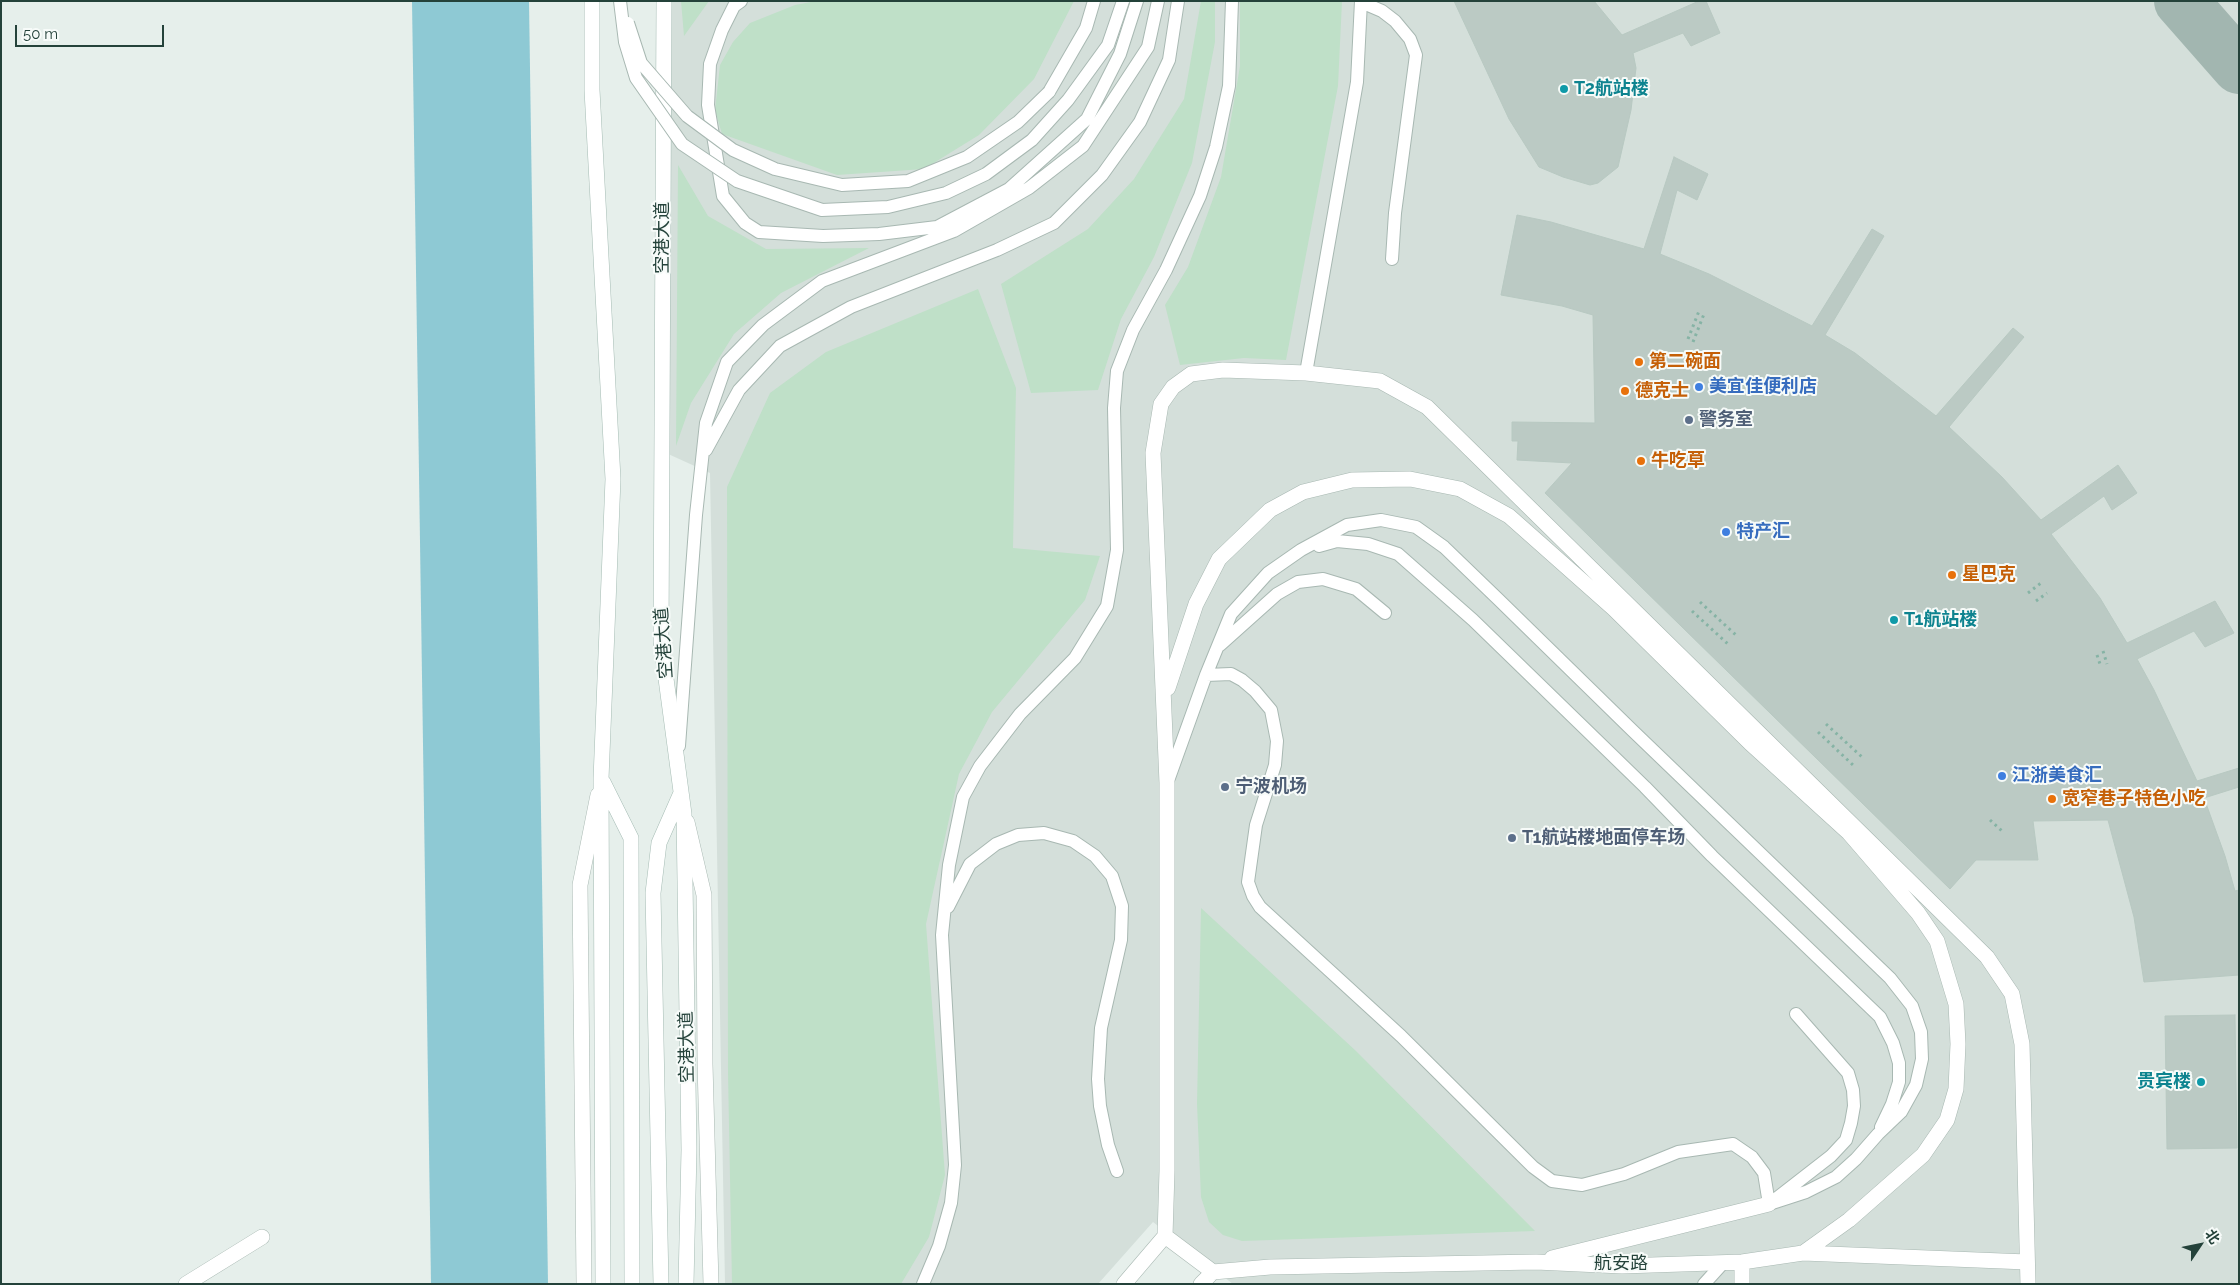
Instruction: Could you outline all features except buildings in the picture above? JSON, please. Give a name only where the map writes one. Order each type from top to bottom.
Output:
[{"type":"street","points":[[592,1],[592,90],[613,479],[601,779],[601,1171],[603,1284]]},
{"type":"street","name":"空港大道","points":[[664,1],[661,641],[684,824],[689,1150],[686,1284]]},
{"type":"street","points":[[1124,1284],[1165,1236],[1167,1171],[1167,783],[1153,454],[1161,404],[1173,387],[1191,374],[1223,370],[1306,372],[1380,381],[1428,407],[1988,957],[2012,994],[2022,1044],[2028,1284]]},
{"type":"street","points":[[1164,698],[1196,604],[1219,558],[1270,510],[1303,492],[1352,480],[1410,479],[1460,489],[1509,516],[1614,609],[1750,743],[1849,833],[1918,913],[1937,941],[1956,1004],[1958,1044],[1956,1090],[1947,1120],[1923,1155],[1849,1220],[1803,1253]]},
{"type":"street","points":[[584,1284],[580,885],[601,779]]},
{"type":"street","points":[[601,779],[630,838],[632,1284]]},
{"type":"street","points":[[661,1284],[652,893],[659,843],[681,793]]},
{"type":"street","points":[[681,793],[704,895],[705,1064],[711,1284]]},
{"type":"street","points":[[1536,1262],[1769,1204]]},
{"type":"street","points":[[1165,1236],[1213,1272],[1201,1284]]},
{"type":"street","points":[[186,1284],[262,1237]]},
{"type":"street","name":"航安路","points":[[1213,1272],[1270,1267],[1536,1262],[1622,1266],[1742,1262],[1803,1253],[2027,1262]]},
{"type":"street","points":[[1742,1262],[1742,1284]]},
{"type":"lane","points":[[621,1],[625,42],[636,78],[682,144],[737,181],[822,210],[888,208],[946,192],[986,174],[1032,140],[1068,100],[1108,45],[1123,1]]},
{"type":"lane","points":[[621,1],[641,63],[687,116],[733,150],[775,169],[842,185],[908,182],[967,158],[1018,122],[1049,92],[1086,28],[1094,1]]},
{"type":"lane","points":[[741,1],[734,6],[730,14],[710,64],[708,106],[723,196],[744,223],[759,232],[823,236],[880,234],[937,227],[1009,189],[1087,119],[1120,54],[1137,1]]},
{"type":"lane","points":[[678,766],[706,423],[727,362],[763,325],[822,281],[954,232],[1029,188],[1082,146],[1148,47],[1158,1]]},
{"type":"lane","points":[[702,457],[739,390],[780,346],[851,307],[997,250],[1054,223],[1102,175],[1140,122],[1169,60],[1178,1]]},
{"type":"lane","points":[[923,1284],[939,1246],[951,1203],[955,1165],[942,935],[949,865],[964,798],[980,766],[1020,714],[1075,658],[1107,606],[1117,550],[1114,408],[1117,371],[1133,330],[1166,270],[1200,196],[1216,147],[1229,86],[1232,1]]},
{"type":"lane","points":[[1306,372],[1357,82],[1361,2],[1382,11],[1395,21],[1410,39],[1416,56],[1395,213],[1392,259]]},
{"type":"lane","points":[[1167,783],[1206,674],[1232,614],[1268,573],[1301,550],[1347,525],[1381,520],[1416,527],[1437,542],[1890,978],[1912,1006],[1921,1032],[1922,1060],[1916,1086],[1901,1112],[1836,1177],[1806,1192],[1769,1204]]},
{"type":"lane","points":[[1301,550],[1337,542],[1368,544],[1398,554],[1473,620],[1645,787],[1712,856],[1880,1017],[1893,1043],[1899,1063],[1900,1082],[1878,1134]]},
{"type":"lane","points":[[1217,648],[1277,594],[1298,582],[1323,579],[1356,589],[1385,613]]},
{"type":"lane","points":[[1206,674],[1231,674],[1255,691],[1270,710],[1277,741],[1275,766],[1256,825],[1248,882],[1260,908],[1400,1036],[1533,1167],[1552,1181],[1582,1185],[1624,1174],[1678,1152],[1733,1144],[1752,1157],[1764,1173],[1769,1204]]},
{"type":"lane","points":[[944,914],[970,864],[996,844],[1018,835],[1044,833],[1073,841],[1095,856],[1112,876],[1122,906],[1121,940],[1101,1028],[1098,1079],[1100,1106],[1108,1145],[1117,1172]]},
{"type":"lane","points":[[1769,1204],[1831,1156],[1846,1140],[1853,1114],[1853,1090],[1848,1073],[1796,1014]]},
{"type":"lane","points":[[1704,1284],[1724,1262]]},
{"type":"path","points":[[1688,339],[1699,310]]},
{"type":"path","points":[[1693,342],[1704,314]]},
{"type":"path","points":[[2028,593],[2041,583]]},
{"type":"path","points":[[2036,601],[2047,593]]},
{"type":"path","points":[[1700,602],[1737,636]]},
{"type":"path","points":[[1692,611],[1729,645]]},
{"type":"path","points":[[2103,651],[2107,664]]},
{"type":"path","points":[[2097,655],[2101,667]]},
{"type":"path","points":[[1826,724],[1862,757]]},
{"type":"path","points":[[1818,732],[1854,766]]},
{"type":"path","points":[[1990,820],[2002,831]]},
{"type":"shaded area","points":[[666,1],[2239,1],[2239,1284],[1233,1284],[1153,1222],[1098,1284],[725,1284],[710,473],[666,453]]},
{"type":"green space","points":[[681,1],[709,1],[684,36]]},
{"type":"green space","points":[[816,1],[1074,1],[1034,79],[979,135],[924,169],[837,175],[722,134],[715,110],[720,65],[733,42],[750,23],[795,5]]},
{"type":"green space","points":[[1201,1],[1215,1],[1215,42],[1192,163],[1154,257],[1121,319],[1098,390],[1031,393],[1001,284],[1088,229],[1134,179],[1184,99]]},
{"type":"green space","points":[[1240,1],[1342,1],[1338,86],[1286,360],[1244,358],[1180,365],[1165,305],[1188,267],[1221,177],[1240,66]]},
{"type":"green space","points":[[678,165],[708,216],[766,249],[869,248],[781,293],[734,334],[691,403],[676,446]]},
{"type":"green space","points":[[978,289],[1016,388],[1013,548],[1100,556],[1085,600],[992,712],[959,774],[926,924],[945,1175],[929,1237],[901,1284],[732,1284],[728,1073],[727,487],[770,393],[826,352]]},
{"type":"green space","points":[[1201,908],[1356,1051],[1535,1231],[1242,1241],[1223,1235],[1209,1222],[1201,1197],[1197,1104]]},
{"type":"water","points":[[412,1],[529,1],[548,1284],[431,1284]]},
{"type":"taxiway","points":[[2181,1],[2239,67]]},
{"type":"place","name":"T2航站楼","points":[[1564,89]]},
{"type":"place","name":"第二碗面","points":[[1639,362]]},
{"type":"place","name":"美宜佳便利店","points":[[1699,387]]},
{"type":"place","name":"德克士","points":[[1625,391]]},
{"type":"place","name":"警务室","points":[[1689,420]]},
{"type":"place","name":"牛吃草","points":[[1641,461]]},
{"type":"place","name":"特产汇","points":[[1726,532]]},
{"type":"place","name":"星巴克","points":[[1952,575]]},
{"type":"place","name":"T1航站楼","points":[[1894,620]]},
{"type":"place","name":"江浙美食汇","points":[[2002,776]]},
{"type":"place","name":"宁波机场","points":[[1225,787]]},
{"type":"place","name":"宽窄巷子特色小吃","points":[[2052,799]]},
{"type":"place","name":"T1航站楼地面停车场","points":[[1512,838]]},
{"type":"place","name":"贵宾楼","points":[[2201,1082]]}]
